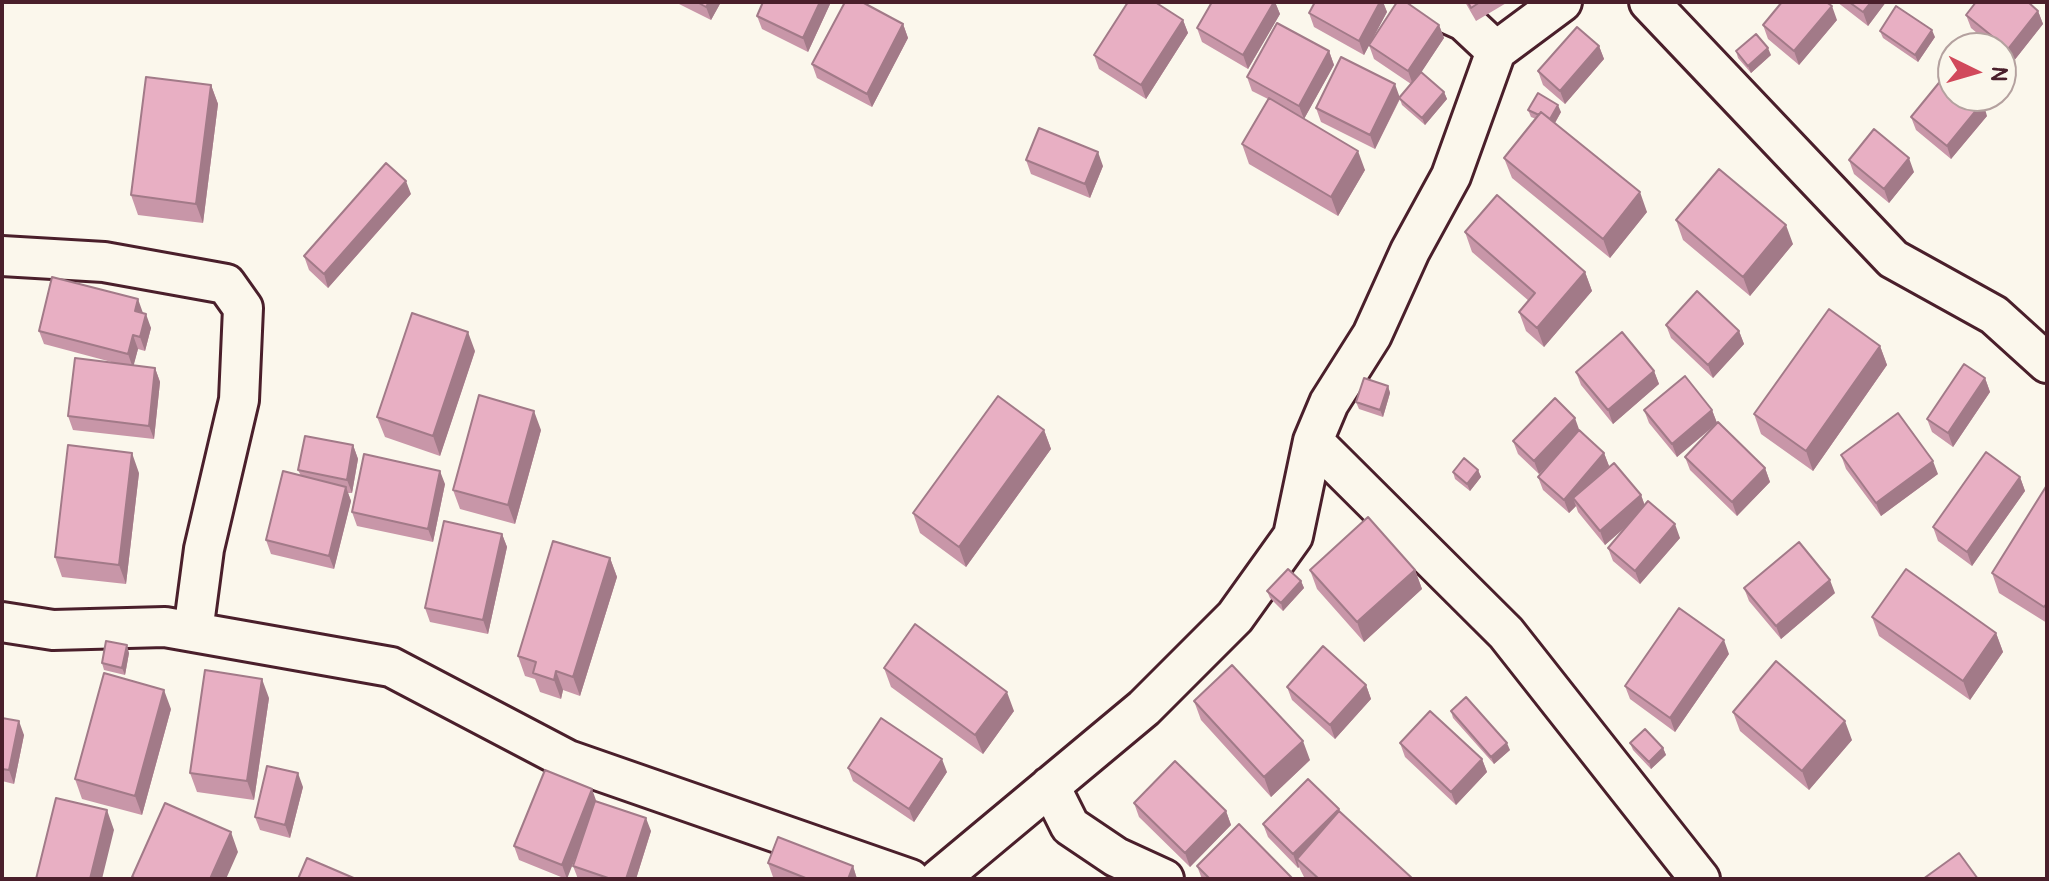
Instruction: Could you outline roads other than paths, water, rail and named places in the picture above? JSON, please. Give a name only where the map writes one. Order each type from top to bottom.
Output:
[{"type":"street","points":[[1422,2],[1464,21],[1496,51]]},
{"type":"street","points":[[939,879],[1144,708],[1235,617],[1293,536],[1313,441],[1329,403],[1372,335],[1410,251],[1451,176],[1496,51],[1562,2]]},
{"type":"street","points":[[1649,2],[1893,259],[1994,315],[2047,363]]},
{"type":"street","points":[[2,256],[104,262],[226,284],[243,308],[239,400],[204,549],[193,632]]},
{"type":"street","points":[[1313,441],[1506,633],[1700,879]]},
{"type":"street","points":[[2,622],[53,630],[165,627],[391,667],[568,760],[910,879]]},
{"type":"street","points":[[1050,786],[1070,826],[1116,857],[1164,879]]}]
